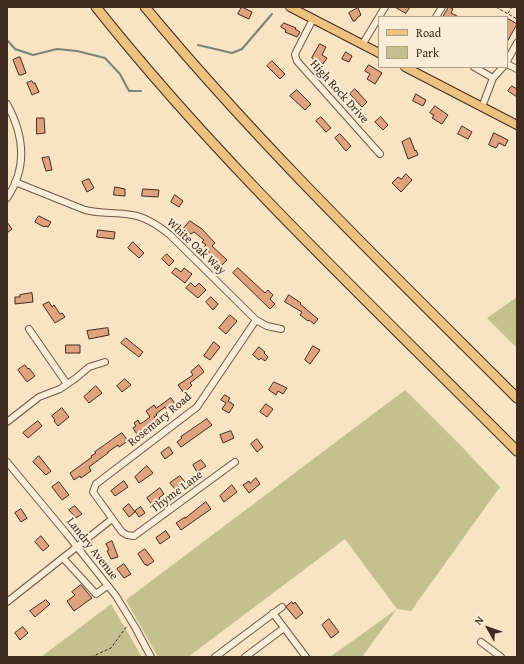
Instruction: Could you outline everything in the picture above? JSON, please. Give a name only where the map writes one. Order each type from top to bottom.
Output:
[{"type":"highway","points":[[96,7],[158,82],[246,180],[517,451]]},
{"type":"highway","points":[[145,7],[204,76],[283,162],[517,398]]},
{"type":"main road","points":[[290,7],[378,53]]},
{"type":"main road","points":[[407,68],[517,125]]},
{"type":"street","points":[[380,16],[385,7]]},
{"type":"street","points":[[437,16],[442,7]]},
{"type":"street","name":"High Rock Drive","points":[[313,19],[296,52],[295,55],[297,61],[380,154]]},
{"type":"street","points":[[362,45],[378,19]]},
{"type":"street","points":[[508,61],[517,43]]},
{"type":"street","points":[[508,64],[517,69]]},
{"type":"street","points":[[476,68],[493,78]]},
{"type":"street","points":[[482,107],[493,78],[502,68]]},
{"type":"street","points":[[7,104],[17,124],[21,142],[21,161],[15,182],[7,198]]},
{"type":"street","name":"White Oak Way","points":[[15,182],[85,210],[134,215],[154,224],[170,235],[256,320],[267,326],[280,329]]},
{"type":"street","name":"Rosemary Road","points":[[112,519],[94,494],[96,484],[197,407],[256,320]]},
{"type":"street","points":[[29,329],[67,384]]},
{"type":"street","points":[[7,422],[39,397],[60,389],[89,367],[105,362]]},
{"type":"street","name":"Landry Avenue","points":[[7,462],[116,596],[151,657]]},
{"type":"street","name":"Thyme Lane","points":[[112,519],[122,532],[130,536],[138,534],[235,462]]},
{"type":"street","points":[[7,602],[112,519]]},
{"type":"street","points":[[63,558],[96,594],[107,586]]},
{"type":"street","points":[[215,657],[282,607]]},
{"type":"street","points":[[273,613],[306,657]]},
{"type":"street","points":[[245,657],[284,628]]},
{"type":"street","points":[[481,642],[501,657]]},
{"type":"path","points":[[496,7],[517,19]]},
{"type":"path","points":[[508,14],[512,7]]},
{"type":"path","points":[[91,657],[111,648],[131,621]]},
{"type":"green space","points":[[517,297],[517,348],[487,318]]},
{"type":"green space","points":[[405,390],[500,487],[411,611],[397,609],[345,539],[188,657],[158,657],[126,600]]},
{"type":"green space","points":[[111,604],[142,657],[41,657]]},
{"type":"green space","points":[[397,609],[362,657],[330,657]]},
{"type":"building","points":[[242,7],[252,12],[249,19],[238,14]]},
{"type":"building","points":[[395,7],[410,7],[406,13]]},
{"type":"building","points":[[449,7],[453,9],[451,13],[457,16],[444,16]]},
{"type":"building","points":[[358,8],[361,15],[353,21],[349,13]]},
{"type":"building","points":[[508,19],[517,24],[508,40]]},
{"type":"building","points":[[284,23],[296,28],[295,29],[300,32],[297,37],[285,32],[286,30],[281,27]]},
{"type":"building","points":[[320,44],[326,47],[322,55],[327,58],[323,64],[312,58]]},
{"type":"building","points":[[346,52],[352,56],[349,62],[342,59]]},
{"type":"building","points":[[20,57],[26,73],[19,75],[13,60]]},
{"type":"building","points":[[272,61],[285,74],[280,79],[267,66]]},
{"type":"building","points":[[369,65],[382,73],[375,84],[367,79],[370,74],[365,71]]},
{"type":"building","points":[[32,81],[35,83],[39,92],[32,95],[27,83]]},
{"type":"building","points":[[512,86],[517,89],[517,97],[508,91]]},
{"type":"building","points":[[355,89],[367,102],[362,107],[350,94]]},
{"type":"building","points":[[297,90],[311,104],[305,110],[290,96]]},
{"type":"building","points":[[416,94],[426,100],[423,106],[413,101]]},
{"type":"building","points":[[435,106],[448,115],[442,124],[432,118],[434,115],[430,113]]},
{"type":"building","points":[[321,117],[331,128],[326,132],[316,121]]},
{"type":"building","points":[[381,117],[388,125],[383,130],[375,122]]},
{"type":"building","points":[[37,118],[44,118],[45,133],[37,134]]},
{"type":"building","points":[[462,126],[472,132],[468,139],[458,134]]},
{"type":"building","points":[[494,133],[508,140],[505,146],[499,143],[496,148],[489,145]]},
{"type":"building","points":[[340,134],[351,146],[346,151],[335,138]]},
{"type":"building","points":[[410,138],[418,155],[408,159],[402,142]]},
{"type":"building","points":[[49,157],[52,170],[46,171],[42,158]]},
{"type":"building","points":[[406,174],[412,180],[401,192],[392,183],[398,177],[401,179]]},
{"type":"building","points":[[89,179],[94,188],[87,192],[82,182]]},
{"type":"building","points":[[115,187],[125,189],[125,196],[114,195]]},
{"type":"building","points":[[143,189],[159,190],[158,197],[142,196]]},
{"type":"building","points":[[175,195],[183,201],[179,207],[171,202]]},
{"type":"building","points":[[39,216],[51,222],[48,227],[44,227],[35,222]]},
{"type":"building","points":[[190,221],[202,229],[215,243],[212,246],[227,260],[221,266],[204,247],[206,245],[202,242],[204,240],[194,232],[191,234],[184,228]]},
{"type":"building","points":[[7,222],[12,229],[7,233]]},
{"type":"building","points":[[98,230],[115,232],[114,239],[97,237]]},
{"type":"building","points":[[133,242],[144,253],[139,258],[128,248]]},
{"type":"building","points":[[167,254],[174,261],[169,266],[162,259]]},
{"type":"building","points":[[176,268],[181,272],[184,268],[192,274],[185,283],[172,273]]},
{"type":"building","points":[[238,268],[265,293],[268,290],[273,295],[270,299],[275,304],[270,309],[233,273]]},
{"type":"building","points":[[191,283],[195,287],[199,283],[206,290],[198,298],[186,288]]},
{"type":"building","points":[[32,293],[33,302],[15,304],[15,297]]},
{"type":"building","points":[[289,295],[301,303],[300,304],[318,319],[314,324],[300,315],[302,312],[285,302]]},
{"type":"building","points":[[211,297],[218,304],[213,310],[206,302]]},
{"type":"building","points":[[49,302],[52,307],[54,305],[60,314],[62,313],[65,317],[55,323],[43,305]]},
{"type":"building","points":[[230,315],[237,321],[226,334],[219,328]]},
{"type":"building","points":[[108,328],[109,335],[89,339],[87,331]]},
{"type":"building","points":[[126,338],[143,352],[139,357],[121,343]]},
{"type":"building","points":[[214,342],[220,347],[210,360],[204,356]]},
{"type":"building","points":[[66,345],[80,345],[80,353],[66,353]]},
{"type":"building","points":[[313,346],[320,350],[310,364],[305,360]]},
{"type":"building","points":[[259,347],[268,357],[265,361],[261,358],[259,360],[253,355]]},
{"type":"building","points":[[25,365],[35,376],[27,382],[18,370]]},
{"type":"building","points":[[199,365],[204,372],[190,383],[192,385],[184,393],[178,385],[193,375],[191,372]]},
{"type":"building","points":[[125,379],[131,385],[122,392],[117,386]]},
{"type":"building","points":[[274,382],[287,388],[283,394],[278,391],[276,395],[269,390]]},
{"type":"building","points":[[96,386],[102,393],[89,403],[84,397]]},
{"type":"building","points":[[225,395],[230,398],[228,401],[234,405],[229,413],[222,409],[226,403],[221,400]]},
{"type":"building","points":[[171,398],[175,404],[167,410],[165,407],[156,414],[157,415],[154,417],[157,420],[138,436],[133,428],[136,426],[134,423],[138,420],[140,424],[145,421],[150,417],[146,411],[154,405],[156,408]]},
{"type":"building","points":[[266,404],[273,409],[267,417],[260,412]]},
{"type":"building","points":[[62,408],[69,417],[58,426],[52,416]]},
{"type":"building","points":[[207,419],[212,425],[181,447],[177,442],[182,438],[181,437]]},
{"type":"building","points":[[38,421],[42,426],[28,438],[23,433]]},
{"type":"building","points":[[231,431],[234,438],[223,443],[220,435]]},
{"type":"building","points":[[122,433],[128,441],[119,447],[118,445],[108,452],[89,467],[91,471],[81,478],[80,476],[74,480],[70,473],[92,457],[91,456],[96,453],[95,452]]},
{"type":"building","points":[[257,439],[263,447],[257,452],[251,444]]},
{"type":"building","points":[[169,447],[173,453],[165,459],[161,453]]},
{"type":"building","points":[[39,456],[51,471],[46,475],[33,462]]},
{"type":"building","points":[[201,460],[206,466],[197,472],[193,465]]},
{"type":"building","points":[[147,466],[153,473],[139,483],[135,477]]},
{"type":"building","points":[[180,476],[185,482],[175,489],[170,483]]},
{"type":"building","points":[[256,478],[260,484],[249,493],[243,485],[249,481],[250,483]]},
{"type":"building","points":[[124,481],[128,487],[115,496],[111,491]]},
{"type":"building","points":[[59,482],[69,495],[62,500],[52,487]]},
{"type":"building","points":[[232,485],[237,492],[224,502],[220,496]]},
{"type":"building","points":[[160,488],[164,494],[152,505],[147,498]]},
{"type":"building","points":[[206,502],[211,509],[181,530],[176,523]]},
{"type":"building","points":[[129,504],[135,512],[129,517],[123,509]]},
{"type":"building","points":[[75,506],[82,514],[76,518],[69,510]]},
{"type":"building","points":[[141,507],[145,513],[139,517],[135,511]]},
{"type":"building","points":[[21,509],[27,518],[21,522],[15,513]]},
{"type":"building","points":[[166,531],[170,537],[160,544],[156,538]]},
{"type":"building","points":[[41,536],[49,546],[43,551],[35,542]]},
{"type":"building","points":[[112,541],[118,557],[111,559],[107,551],[109,550],[106,544]]},
{"type":"building","points":[[145,549],[154,561],[147,566],[138,554]]},
{"type":"building","points":[[124,564],[131,574],[124,578],[117,569]]},
{"type":"building","points":[[81,585],[92,598],[74,611],[67,601],[75,595],[72,592]]},
{"type":"building","points":[[46,600],[50,604],[35,617],[30,611]]},
{"type":"building","points":[[292,602],[293,604],[295,602],[303,613],[296,619],[286,607]]},
{"type":"building","points":[[329,619],[339,632],[331,638],[322,625]]},
{"type":"building","points":[[23,627],[28,633],[20,640],[15,633]]},
{"type":"waterway","points":[[198,45],[232,53],[242,49],[272,14]]},
{"type":"waterway","points":[[7,40],[15,49],[33,55],[57,49],[77,51],[105,58],[120,74],[129,91],[141,91]]}]
